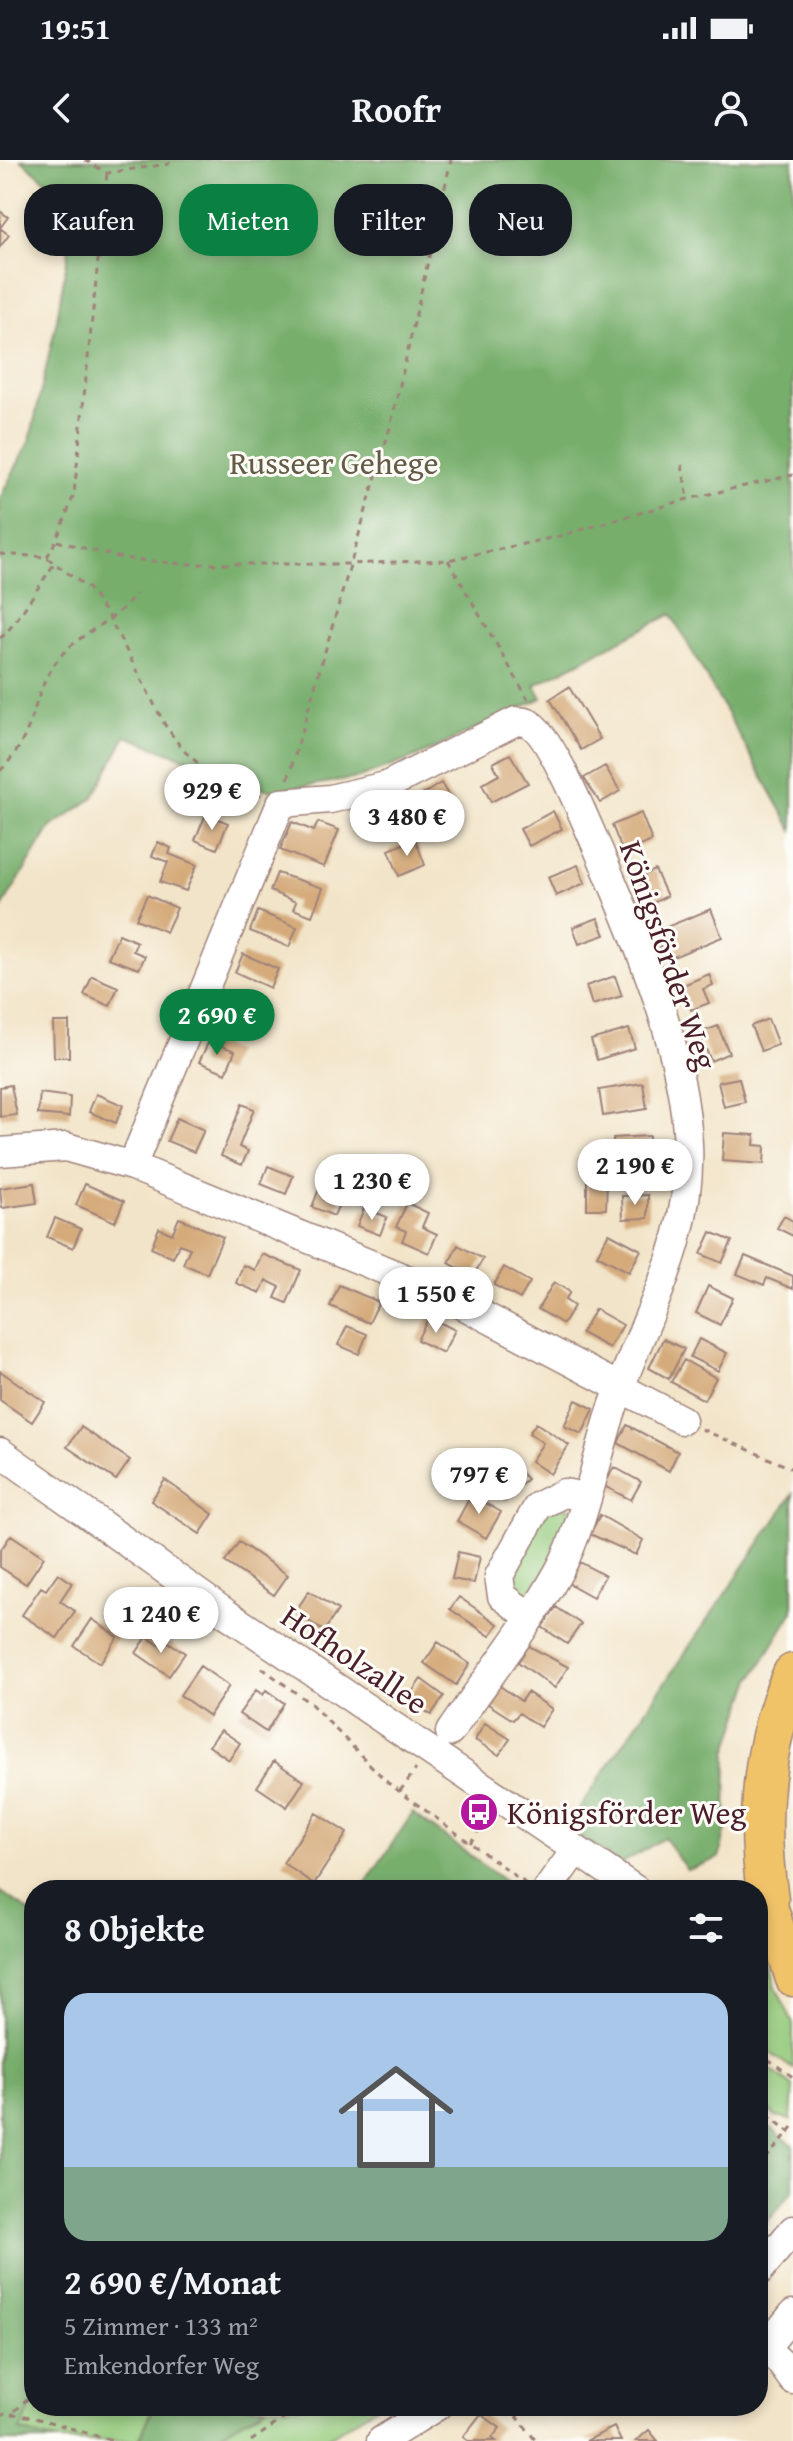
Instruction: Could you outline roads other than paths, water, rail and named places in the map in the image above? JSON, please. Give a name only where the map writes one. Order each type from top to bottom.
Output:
[{"type":"highway","points":[[773,1898],[761,1840],[762,1790],[770,1744],[793,1674]]},
{"type":"main road","points":[[773,1898],[793,1979]]},
{"type":"street","name":"Königsförder Weg","points":[[132,1166],[281,803],[330,799],[386,786],[516,721],[529,723],[554,756],[620,902],[657,1003],[684,1105],[688,1146],[684,1204],[661,1293],[622,1386],[563,1562],[450,1732]]},
{"type":"street","points":[[0,1152],[66,1147],[132,1166],[440,1293],[682,1420]]},
{"type":"street","name":"Hofholzallee","points":[[0,1452],[227,1614],[620,1880]]},
{"type":"street","points":[[529,1616],[502,1596],[499,1576],[538,1506],[564,1493],[585,1497]]},
{"type":"street","points":[[554,1880],[575,1851]]},
{"type":"street","points":[[768,2260],[793,2230]]},
{"type":"street","points":[[768,2338],[793,2314]]},
{"type":"street","points":[[768,2351],[793,2380]]},
{"type":"street","points":[[381,2441],[421,2416]]},
{"type":"place","name":"Königsförder Weg","points":[[479,1812]]},
{"type":"park label","name":"Russeer Gehege","points":[[334,462]]}]
